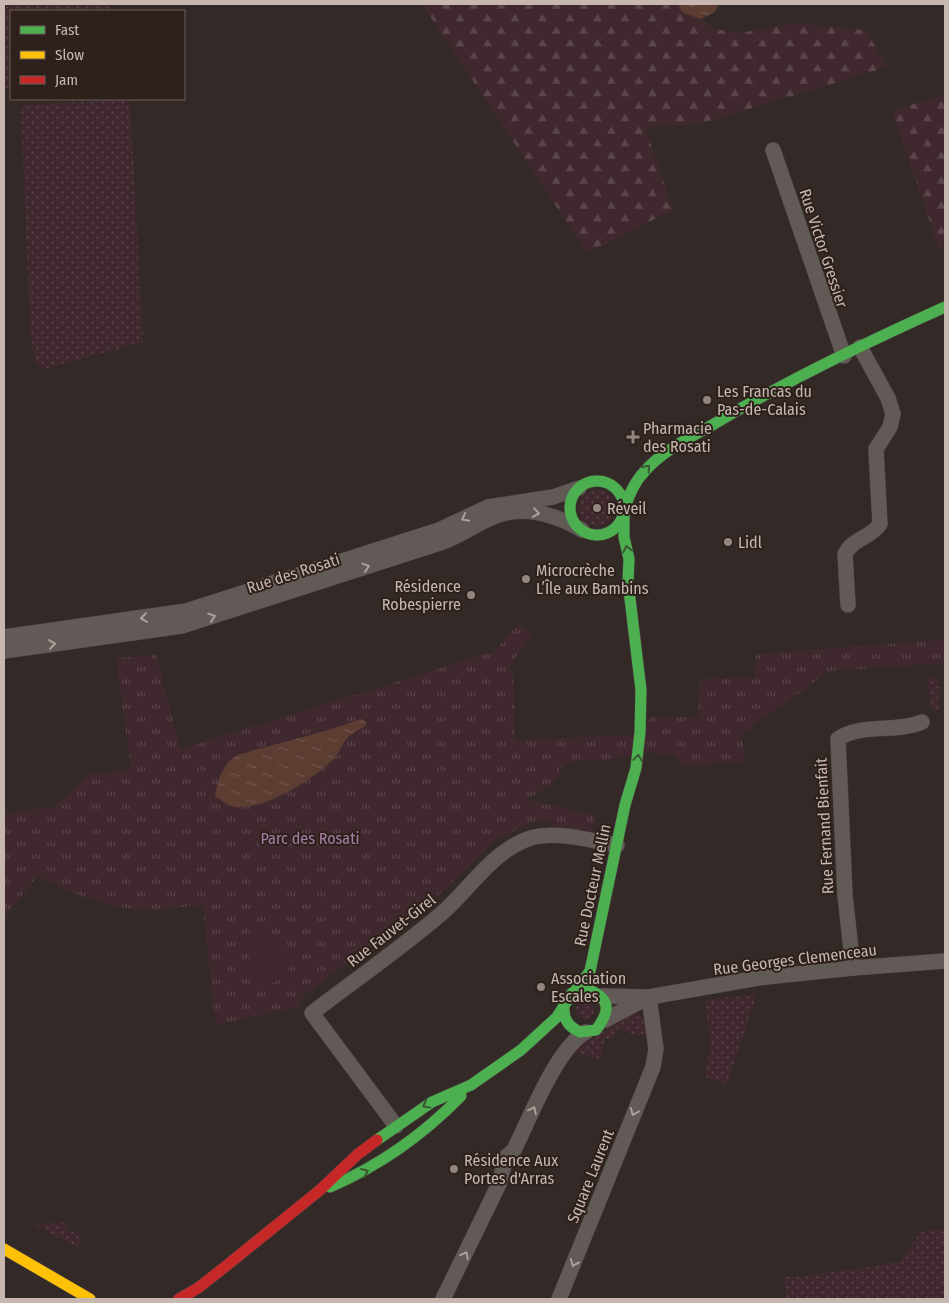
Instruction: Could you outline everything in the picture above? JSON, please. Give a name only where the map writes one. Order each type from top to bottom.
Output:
[{"type":"street","name":"Rue Victor Gressier","points":[[772,150],[844,356]]},
{"type":"street","points":[[586,532],[603,535],[611,532],[618,526],[632,490],[647,466],[669,450],[718,421],[860,347],[945,307]]},
{"type":"street","points":[[848,605],[845,554],[853,543],[872,534],[880,524],[876,449],[890,427],[893,414],[888,398],[860,347]]},
{"type":"street","points":[[642,457],[664,442],[718,421]]},
{"type":"street","points":[[607,546],[575,524],[570,512],[572,499],[579,488],[590,482],[618,476]]},
{"type":"street","points":[[598,481],[610,484],[623,499],[624,537],[629,559],[628,582]]},
{"type":"street","name":"Rue des Rosati","points":[[4,637],[186,611],[439,530],[488,507],[553,497],[579,488]]},
{"type":"street","name":"Rue des Rosati","points":[[4,651],[191,624],[443,542],[464,534],[492,518],[508,513],[523,512],[548,515],[586,532]]},
{"type":"street","points":[[616,557],[628,582]]},
{"type":"street","name":"Rue Docteur Mellin","points":[[590,971],[625,805],[636,768],[640,739],[642,702],[628,582]]},
{"type":"street","name":"Rue Docteur Mellin","points":[[629,713],[637,664]]},
{"type":"street","name":"Rue Fernand Bienfait","points":[[853,968],[845,895],[838,739],[848,732],[904,728],[922,722]]},
{"type":"street","name":"Rue Docteur Mellin","points":[[625,761],[625,805]]},
{"type":"street","name":"Rue Fauvet-Girel","points":[[396,1126],[312,1013],[433,921],[490,864],[522,841],[541,836],[555,835],[617,845]]},
{"type":"street","name":"Rue Georges Clemenceau","points":[[649,997],[758,978],[945,961]]},
{"type":"street","points":[[320,1190],[366,1172],[391,1158],[424,1133],[471,1085],[521,1050],[556,1016],[569,995],[575,991],[590,971],[607,1010],[605,1020]]},
{"type":"street","points":[[575,991],[588,989],[601,995],[649,997]]},
{"type":"street","points":[[521,1050],[555,1036],[599,1028],[605,1020],[649,997]]},
{"type":"street","name":"Square Laurent","points":[[559,1299],[653,1067],[656,1049],[649,997]]},
{"type":"street","points":[[564,1004],[563,1014],[567,1023],[583,1032]]},
{"type":"street","points":[[443,1299],[500,1184],[506,1157],[514,1150],[559,1061],[574,1040],[583,1032]]},
{"type":"street","points":[[179,1299],[195,1294],[320,1190],[358,1154],[396,1126],[432,1102],[471,1085]]},
{"type":"street","points":[[4,1249],[90,1299]]},
{"type":"street","points":[[4,1253],[66,1299]]},
{"type":"green space","points":[[4,4],[110,4],[110,10],[10,10],[10,88],[4,88]]},
{"type":"green space","points":[[422,4],[678,4],[682,12],[700,19],[715,29],[740,33],[794,23],[865,30],[888,67],[699,124],[645,127],[673,210],[587,253]]},
{"type":"green space","points":[[945,95],[945,244],[940,252],[892,110]]},
{"type":"green space","points":[[130,100],[143,342],[44,369],[36,363],[30,330],[21,110],[23,105]]},
{"type":"green space","points":[[597,490],[604,491],[610,495],[614,501],[614,515],[610,521],[604,525],[597,526],[590,525],[584,521],[580,515],[579,508],[580,501],[584,495],[590,491]]},
{"type":"green space","name":"Parc des Rosati","points":[[518,624],[532,633],[509,668],[513,672],[515,740],[632,735],[652,717],[698,717],[700,679],[755,678],[756,654],[939,640],[945,641],[945,663],[830,671],[742,734],[745,761],[683,767],[674,755],[646,752],[604,761],[577,760],[561,767],[559,778],[527,800],[595,815],[592,836],[552,828],[553,821],[541,820],[529,823],[495,841],[442,892],[302,997],[301,1006],[217,1025],[213,1008],[203,905],[148,910],[119,907],[77,894],[38,876],[4,918],[4,813],[54,807],[87,775],[131,769],[116,658],[156,655],[180,749],[489,653],[491,655]]},
{"type":"green space","points":[[931,676],[939,679],[940,710],[932,710],[930,707],[928,679]]},
{"type":"green space","points":[[261,926],[290,972],[267,986],[238,939]]},
{"type":"green space","points":[[757,994],[727,1084],[705,1077],[710,1044],[705,1000]]},
{"type":"green space","points":[[585,1001],[592,1003],[594,1010],[592,1017],[585,1019],[578,1017],[576,1010],[578,1003]]},
{"type":"green space","points":[[636,1011],[646,1020],[648,1038],[616,1029],[613,1039],[606,1038],[600,1059],[575,1052],[585,1042],[597,1037],[616,1021]]},
{"type":"green space","points":[[66,1222],[68,1232],[78,1231],[81,1244],[78,1247],[34,1225]]},
{"type":"green space","points":[[945,1229],[945,1299],[786,1299],[784,1277],[800,1277],[899,1262],[921,1232]]},
{"type":"water","points":[[678,4],[719,4],[715,12],[700,19],[682,12]]},
{"type":"water","points":[[361,719],[366,722],[365,726],[348,738],[334,759],[314,776],[288,792],[274,799],[247,807],[235,807],[215,797],[224,768],[237,755],[315,734]]},
{"type":"traffic: fast","points":[[624,511],[627,500],[641,475],[660,457],[677,445],[799,377],[945,307]]},
{"type":"traffic: fast","points":[[592,481],[602,481],[612,485],[620,493],[624,508],[620,523],[612,531],[602,535],[592,535],[582,531],[574,523],[570,513],[570,503],[574,493],[582,485],[592,481]]},
{"type":"traffic: fast","points":[[575,991],[590,971],[625,805],[636,768],[640,732],[641,690],[628,582],[629,559],[624,537],[624,515]]},
{"type":"traffic: fast","points":[[377,1140],[432,1102],[471,1085],[521,1050],[557,1017],[572,993],[584,988],[599,995],[606,1005],[605,1016],[596,1030],[580,1032],[567,1021],[564,1013],[564,1009],[564,1004]]},
{"type":"traffic: fast","points":[[330,1187],[384,1159],[416,1137],[461,1096]]},
{"type":"traffic: slow","points":[[4,1249],[90,1299]]},
{"type":"traffic: jam","points":[[179,1299],[198,1288],[226,1266],[320,1190],[358,1154],[377,1140]]},
{"type":"place","name":"Les Francas du Pas-de-Calais","points":[[707,400]]},
{"type":"place","name":"Pharmacie des Rosati","points":[[633,437]]},
{"type":"place","name":"Réveil","points":[[597,508]]},
{"type":"place","name":"Lidl","points":[[728,542]]},
{"type":"place","name":"Microcrèche L’Île aux Bambins","points":[[526,579]]},
{"type":"place","name":"Résidence Robespierre","points":[[471,595]]},
{"type":"place","name":"Association Escales","points":[[541,987]]},
{"type":"place","name":"Résidence Aux Portes d'Arras","points":[[454,1169]]}]
